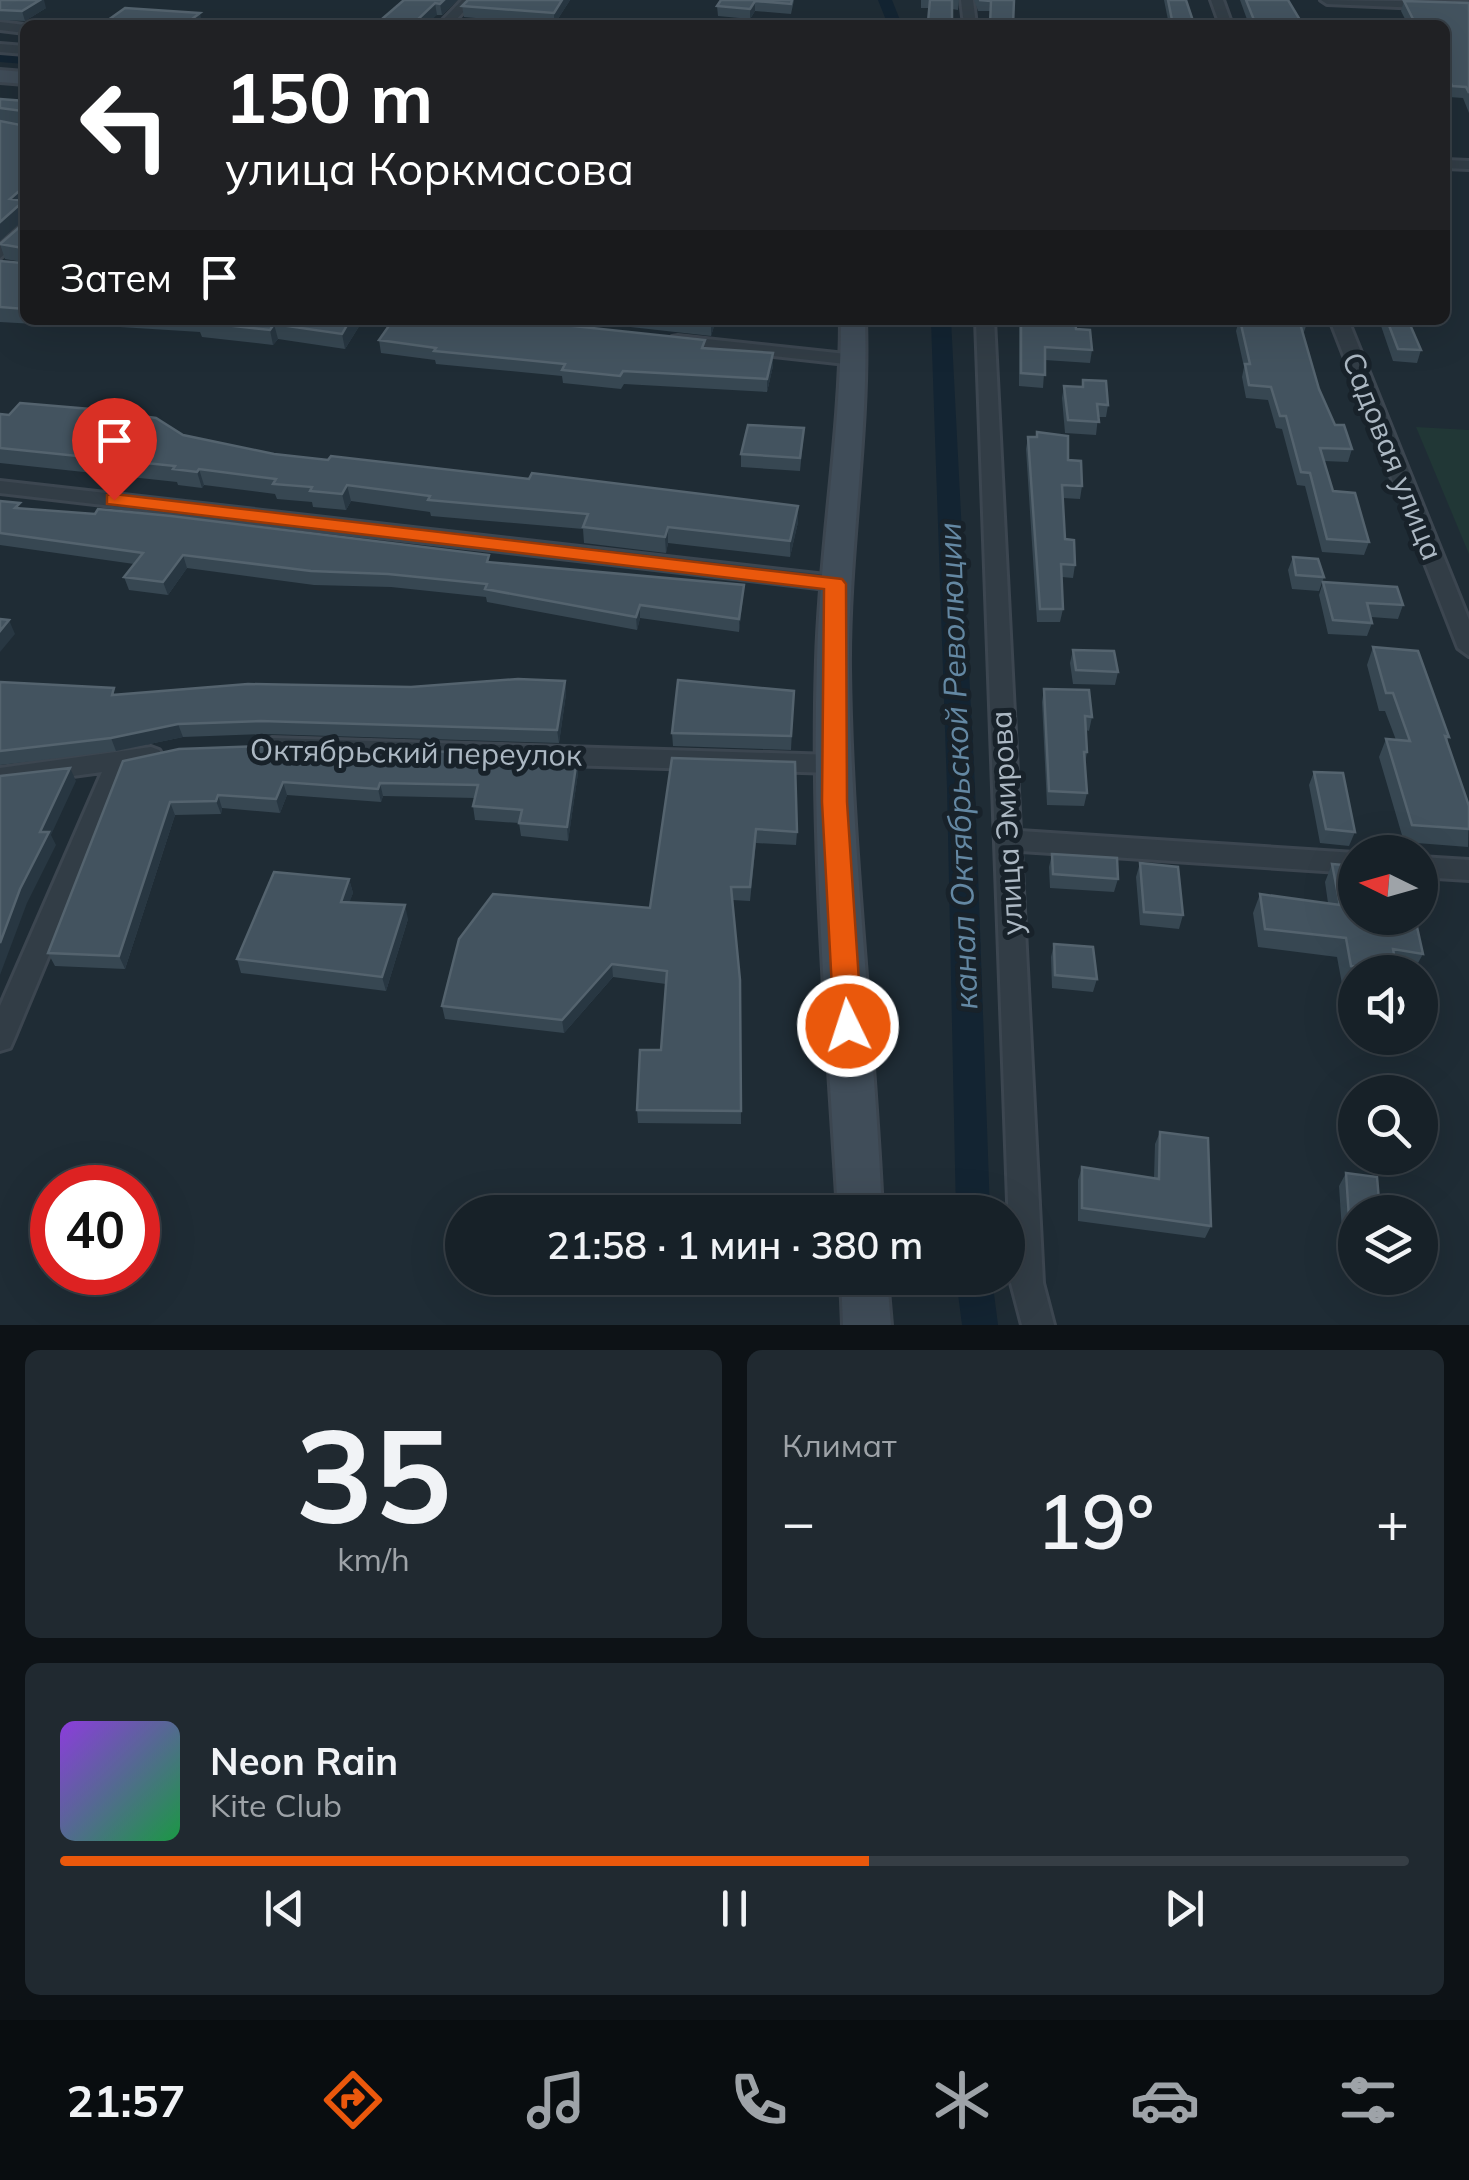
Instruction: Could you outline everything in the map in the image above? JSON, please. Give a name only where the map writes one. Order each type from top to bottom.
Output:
[{"type":"street","points":[[449,20],[469,0]]},
{"type":"street","points":[[1327,0],[1469,6]]},
{"type":"street","points":[[0,253],[20,233]]},
{"type":"street","points":[[852,325],[854,360],[835,584],[833,764],[859,1195]]},
{"type":"street","name":"улица Эмирова","points":[[986,325],[1028,1283],[1038,1325]]},
{"type":"street","name":"Садовая улица","points":[[1342,325],[1469,648]]},
{"type":"street","points":[[660,339],[854,360]]},
{"type":"street","points":[[0,486],[835,584]]},
{"type":"street","name":"Октябрьский переулок","points":[[249,748],[438,749],[833,764]]},
{"type":"street","points":[[0,777],[117,764],[183,750]]},
{"type":"street","points":[[0,1039],[117,764]]},
{"type":"street","points":[[1006,840],[1338,862]]},
{"type":"street","points":[[1438,868],[1469,870]]},
{"type":"street","points":[[865,1295],[867,1325]]},
{"type":"green space","points":[[1416,427],[1469,430],[1469,554]]},
{"type":"building","points":[[0,0],[40,0],[22,11],[0,10]]},
{"type":"building","points":[[404,0],[444,0],[417,20],[381,20]]},
{"type":"building","points":[[468,0],[562,0],[554,13],[462,6]]},
{"type":"building","points":[[721,0],[792,0],[791,4],[755,1],[750,9],[717,6]]},
{"type":"building","points":[[930,0],[952,0],[952,20],[928,20]]},
{"type":"building","points":[[979,0],[1014,0],[1013,20],[990,20],[991,1]]},
{"type":"building","points":[[1168,0],[1186,0],[1193,20],[1172,20]]},
{"type":"building","points":[[1246,0],[1288,0],[1300,20],[1254,20]]},
{"type":"building","points":[[1404,1],[1469,3],[1469,93],[1466,87],[1452,86],[1450,81],[1450,20],[1414,20]]},
{"type":"building","points":[[125,8],[200,13],[191,20],[108,20]]},
{"type":"building","points":[[0,99],[20,101],[20,111],[0,108]]},
{"type":"building","points":[[0,121],[20,125],[20,190],[10,199],[20,200],[20,206],[0,222]]},
{"type":"building","points":[[20,227],[20,247],[0,244]]},
{"type":"building","points":[[0,261],[20,263],[20,309],[0,307]]},
{"type":"building","points":[[225,325],[273,325],[270,330]]},
{"type":"building","points":[[281,325],[347,325],[342,334]]},
{"type":"building","points":[[390,325],[564,325],[705,340],[702,348],[773,353],[767,379],[623,371],[620,376],[562,370],[565,364],[434,351],[436,348],[379,340]]},
{"type":"building","points":[[1021,325],[1076,325],[1076,329],[1090,330],[1092,350],[1045,347],[1045,375],[1021,373]]},
{"type":"building","points":[[1241,325],[1300,325],[1319,389],[1335,425],[1344,425],[1352,449],[1320,448],[1333,491],[1355,493],[1369,542],[1327,539],[1310,473],[1301,472],[1286,416],[1280,416],[1271,387],[1249,385],[1245,364],[1250,364]]},
{"type":"building","points":[[1389,325],[1410,325],[1421,350],[1398,349]]},
{"type":"building","points":[[1083,380],[1106,381],[1108,405],[1097,404],[1099,422],[1068,420],[1064,386],[1083,387]]},
{"type":"building","points":[[20,403],[156,418],[183,435],[274,454],[328,460],[331,456],[529,479],[532,473],[798,506],[790,541],[668,527],[665,537],[583,527],[588,514],[428,500],[430,496],[347,485],[342,494],[310,491],[312,487],[273,484],[276,479],[0,448],[0,414],[9,415]]},
{"type":"building","points":[[748,425],[804,428],[800,458],[741,454]]},
{"type":"building","points":[[1037,432],[1068,436],[1068,460],[1081,461],[1082,486],[1062,485],[1065,539],[1074,540],[1075,565],[1061,564],[1063,609],[1040,609],[1028,437],[1037,437]]},
{"type":"building","points":[[0,501],[20,503],[15,508],[95,514],[98,509],[171,516],[489,555],[487,562],[744,585],[739,619],[640,605],[636,617],[485,589],[487,584],[311,571],[183,555],[163,582],[124,577],[143,553],[0,533]]},
{"type":"building","points":[[1293,557],[1318,559],[1324,577],[1296,575]]},
{"type":"building","points":[[1323,582],[1397,587],[1403,605],[1367,603],[1372,623],[1333,620]]},
{"type":"building","points":[[1373,647],[1418,651],[1469,806],[1469,829],[1412,825],[1386,739],[1410,741],[1393,693],[1386,693]]},
{"type":"building","points":[[1073,650],[1114,651],[1118,672],[1076,670]]},
{"type":"building","points":[[518,679],[565,681],[557,730],[261,721],[178,724],[111,738],[0,751],[0,682],[114,688],[112,695],[248,684],[411,687]]},
{"type":"building","points":[[678,680],[794,691],[791,736],[672,733]]},
{"type":"building","points":[[1044,689],[1089,690],[1092,717],[1085,716],[1084,752],[1087,793],[1049,791]]},
{"type":"building","points":[[261,746],[553,755],[577,759],[567,827],[519,823],[522,810],[473,806],[478,785],[380,783],[378,789],[283,782],[276,799],[218,795],[216,801],[170,802],[119,956],[48,953],[123,761],[179,749]]},
{"type":"building","points":[[672,758],[795,762],[797,832],[756,829],[750,887],[731,887],[740,980],[741,1111],[637,1110],[640,1050],[661,1050],[667,971],[612,964],[562,1020],[442,1006],[459,939],[493,894],[650,908]]},
{"type":"building","points":[[70,768],[40,832],[49,832],[20,889],[0,943],[0,776]]},
{"type":"building","points":[[1314,772],[1343,773],[1355,832],[1326,829]]},
{"type":"building","points":[[1052,854],[1117,858],[1118,879],[1053,874]]},
{"type":"building","points":[[1140,863],[1178,867],[1183,915],[1144,912]]},
{"type":"building","points":[[1332,864],[1338,865],[1338,895]]},
{"type":"building","points":[[274,872],[349,879],[341,902],[405,905],[382,977],[237,959]]},
{"type":"building","points":[[1260,894],[1338,905],[1338,935],[1419,935],[1423,954],[1393,949],[1394,955],[1349,955],[1346,938],[1265,929]]},
{"type":"building","points":[[1054,944],[1093,947],[1097,979],[1055,975]]},
{"type":"building","points":[[1160,1132],[1208,1138],[1211,1226],[1082,1208],[1082,1167],[1159,1179]]},
{"type":"building","points":[[1346,1175],[1377,1177],[1379,1195],[1347,1195]]},
{"type":"waterway","name":"канал Октябрьской Революции","points":[[885,0],[893,20]]},
{"type":"waterway","points":[[0,58],[20,60]]},
{"type":"waterway","name":"канал Октябрьской Революции","points":[[941,325],[961,788],[973,1195]]},
{"type":"waterway","name":"канал Октябрьской Революции","points":[[976,1295],[980,1325]]},
{"type":"route","points":[[114,500],[835,584],[834,802],[848,1026]]}]
